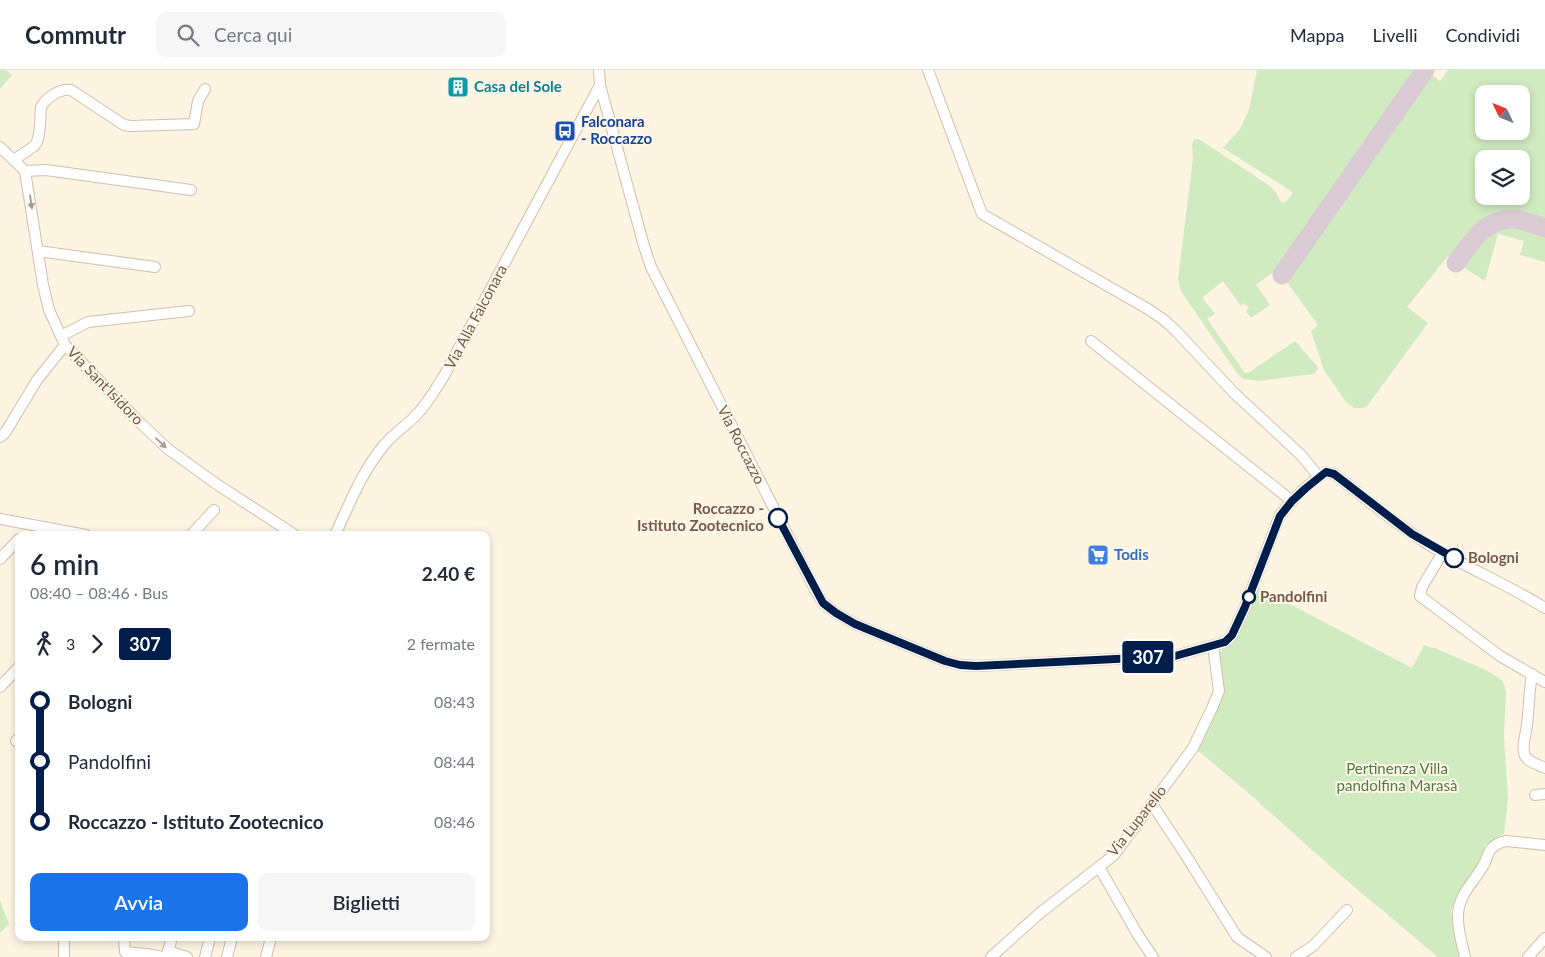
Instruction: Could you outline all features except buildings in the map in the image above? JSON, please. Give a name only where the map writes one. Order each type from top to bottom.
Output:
[{"type":"street","name":"Via Roccazzo","points":[[598,70],[600,85],[651,267],[815,589],[823,603],[855,624],[945,661],[960,665],[983,666],[1175,656],[1213,646],[1225,642],[1232,635],[1255,583],[1280,516],[1292,501],[1319,477]]},
{"type":"street","points":[[928,70],[982,214],[1164,320],[1234,393],[1301,455],[1319,477],[1326,472],[1334,474],[1412,534],[1545,608]]},
{"type":"street","name":"Via Alla Falconara","points":[[337,531],[368,466],[386,442],[419,412],[445,374],[600,85]]},
{"type":"street","points":[[14,160],[38,142],[43,102],[60,91],[71,90],[124,125],[131,126],[194,124],[198,101],[204,89]]},
{"type":"street","points":[[0,147],[25,171],[46,170],[191,190]]},
{"type":"street","name":"Via Sant'Isidoro","points":[[25,171],[43,286],[49,310],[63,341],[134,417],[168,449],[215,483],[289,531]]},
{"type":"street","points":[[38,252],[155,267]]},
{"type":"street","points":[[0,437],[5,433],[63,341],[88,322],[189,311]]},
{"type":"street","points":[[1091,341],[1292,501]]},
{"type":"street","points":[[195,531],[214,510]]},
{"type":"street","points":[[0,519],[64,531]]},
{"type":"street","points":[[27,531],[32,525]]},
{"type":"street","points":[[0,559],[15,543]]},
{"type":"street","points":[[1442,552],[1422,587],[1420,596],[1500,656],[1545,682]]},
{"type":"street","name":"Via Luparello","points":[[992,957],[1040,913],[1114,855],[1193,748],[1219,691],[1213,646]]},
{"type":"street","points":[[0,687],[15,671]]},
{"type":"street","points":[[1532,674],[1528,696],[1524,744],[1525,755],[1530,761],[1545,768]]},
{"type":"street","points":[[1152,804],[1237,937],[1266,957]]},
{"type":"street","points":[[1465,957],[1458,914],[1460,905],[1469,886],[1485,864],[1490,849],[1499,842],[1506,841],[1545,845]]},
{"type":"street","points":[[1099,867],[1153,957]]},
{"type":"street","points":[[1296,957],[1313,946],[1347,910]]},
{"type":"street","points":[[1528,957],[1545,938]]},
{"type":"street","points":[[64,941],[64,957]]},
{"type":"street","points":[[124,941],[125,952],[187,957]]},
{"type":"street","points":[[165,955],[171,941]]},
{"type":"street","points":[[205,957],[209,941]]},
{"type":"street","points":[[227,957],[231,941]]},
{"type":"street","points":[[234,957],[238,941]]},
{"type":"street","points":[[266,957],[269,941]]},
{"type":"green space","points":[[0,70],[6,70],[12,75],[0,89]]},
{"type":"green space","points":[[1257,70],[1418,70],[1283,265],[1256,285],[1270,305],[1251,318],[1246,311],[1249,308],[1244,303],[1241,306],[1223,281],[1203,297],[1215,314],[1207,319],[1245,373],[1248,373],[1295,341],[1318,367],[1317,371],[1313,374],[1258,381],[1243,379],[1237,373],[1181,291],[1178,279],[1194,139],[1199,139],[1270,186],[1281,202],[1284,203],[1292,195],[1292,192],[1288,189],[1223,148],[1240,129],[1249,110]]},
{"type":"green space","points":[[1448,70],[1545,70],[1545,219],[1526,214],[1498,214],[1480,221],[1472,228],[1452,256],[1447,257],[1407,307],[1428,323],[1367,406],[1354,408],[1346,402],[1324,370],[1311,331],[1318,325],[1289,285],[1288,278],[1426,77],[1432,75],[1440,81]]},
{"type":"green space","points":[[1504,224],[1545,234],[1545,262],[1520,255],[1524,241],[1498,234],[1485,281],[1463,267],[1464,262],[1468,252],[1480,237],[1491,229]]},
{"type":"green space","name":"Pertinenza Villa pandolfina Marasà","points":[[1257,587],[1412,668],[1424,645],[1486,670],[1502,680],[1506,691],[1504,737],[1508,799],[1504,834],[1485,845],[1479,865],[1457,897],[1451,911],[1460,957],[1438,957],[1339,874],[1196,749],[1216,709],[1217,656],[1222,649],[1235,639],[1240,631]]},
{"type":"green space","points":[[0,900],[9,924],[0,933]]},
{"type":"taxiway","points":[[1282,275],[1425,70]]},
{"type":"taxiway","points":[[1456,263],[1473,240],[1487,227],[1496,222],[1504,219],[1514,219],[1545,228]]},
{"type":"bus line","name":"307","points":[[778,518],[823,603],[836,613],[855,624],[945,661],[960,665],[976,666],[1175,656],[1225,642],[1232,635],[1245,607],[1280,516],[1292,501],[1326,472],[1334,474],[1412,534],[1454,558]]},
{"type":"place","name":"Casa del Sole","points":[[458,87]]},
{"type":"place","name":"Falconara - Roccazzo","points":[[565,131]]},
{"type":"place","name":"Roccazzo - Istituto Zootecnico","points":[[778,518]]},
{"type":"place","name":"Todis","points":[[1098,555]]},
{"type":"place","name":"Bologni","points":[[1454,558]]},
{"type":"place","name":"Pandolfini","points":[[1249,597]]}]
